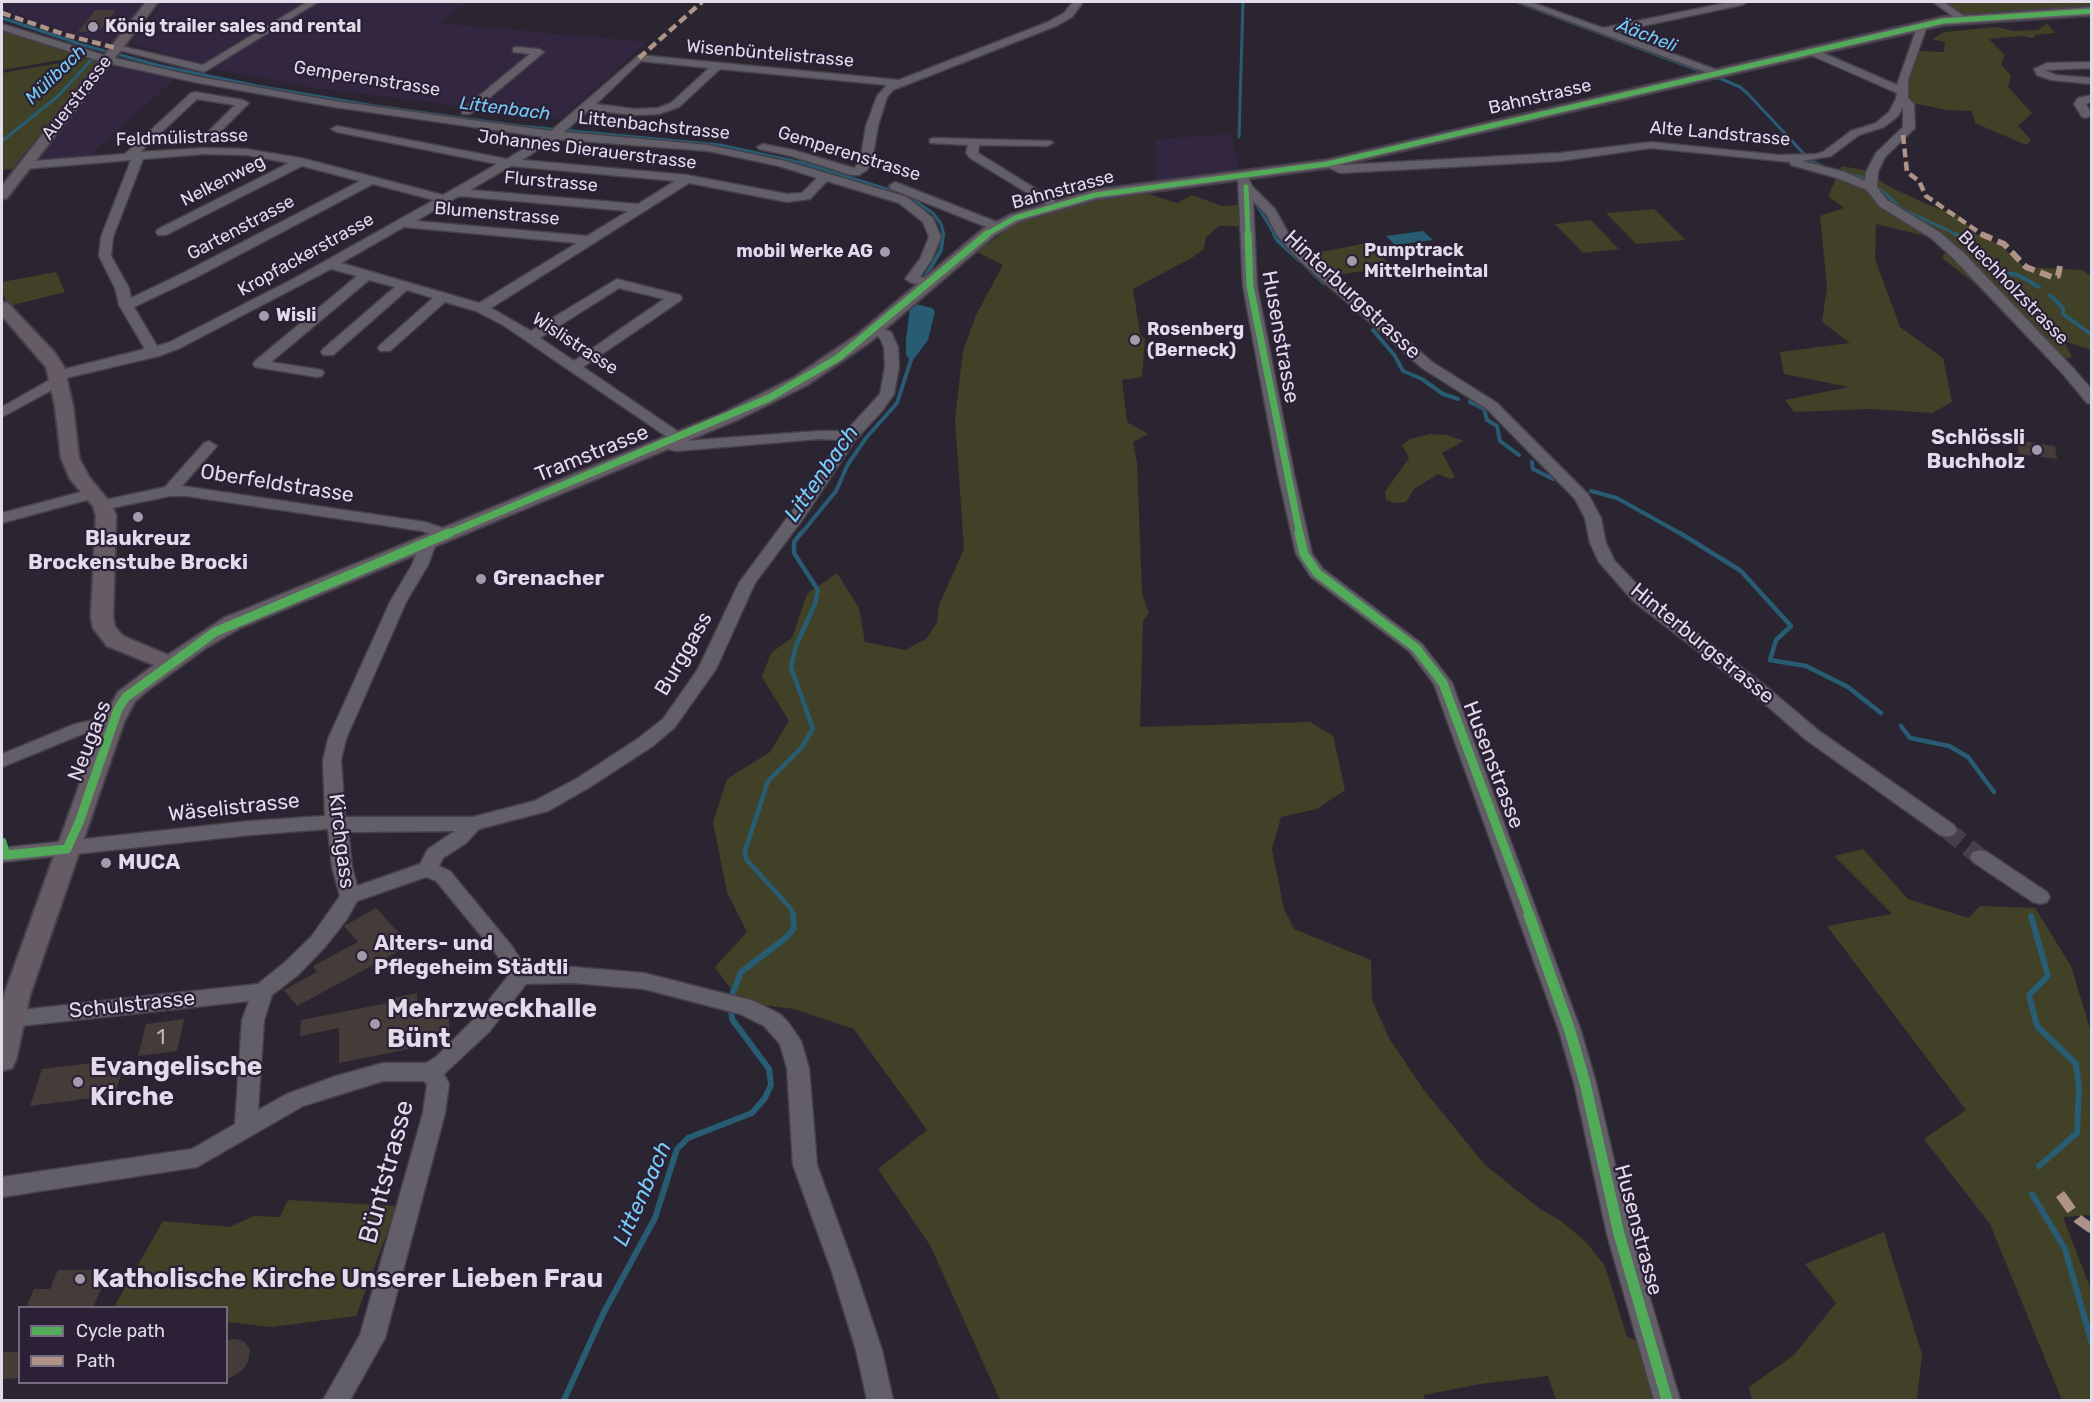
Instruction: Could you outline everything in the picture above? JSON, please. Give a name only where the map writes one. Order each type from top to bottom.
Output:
[{"type":"main road","name":"Auerstrasse","points":[[2,195],[106,54],[152,2]]},
{"type":"main road","name":"Bahnstrasse","points":[[998,227],[1015,218],[1056,205],[1139,188],[1244,181],[1328,164],[1916,26],[1962,18],[2091,11]]},
{"type":"main road","name":"Tramstrasse","points":[[169,663],[232,623],[671,441],[754,405],[801,381],[838,358],[874,330],[998,227]]},
{"type":"main road","points":[[2,307],[49,357],[59,378],[70,458],[80,479],[106,515],[102,617],[104,628],[115,641],[169,663]]},
{"type":"main road","name":"Neugass","points":[[2,1060],[7,1019],[67,849],[80,820],[113,722],[126,698],[169,663]]},
{"type":"street","points":[[204,69],[314,2]]},
{"type":"street","points":[[857,171],[866,161],[869,137],[882,96],[898,83],[1052,24],[1068,15],[1078,2]]},
{"type":"street","points":[[1523,2],[1716,73]]},
{"type":"street","points":[[1700,2],[1714,8]]},
{"type":"street","points":[[1604,31],[1742,2]]},
{"type":"street","points":[[1938,2],[1962,18]]},
{"type":"street","points":[[1694,12],[1708,18]]},
{"type":"street","name":"Alte Landstrasse","points":[[1328,164],[1340,169],[1545,158],[1651,145],[1779,159],[1816,158],[1827,154],[1855,133],[1888,120],[1902,95],[1903,80],[1921,30],[1916,26]]},
{"type":"street","name":"Littenbachstrasse","points":[[2,27],[198,80],[334,105],[708,148],[768,160],[903,200],[917,209],[929,220],[934,237],[929,253],[912,279],[929,283]]},
{"type":"street","points":[[466,112],[539,52],[517,50]]},
{"type":"street","points":[[1779,159],[1841,175],[1871,187],[1872,172],[1880,155],[1908,128],[1910,114],[1908,104],[1902,95],[1810,51]]},
{"type":"street","name":"Gemperenstrasse","points":[[106,54],[204,69],[339,95],[466,112],[560,130],[670,133],[793,153],[857,171],[998,227]]},
{"type":"street","name":"Wisenbüntelistrasse","points":[[639,58],[898,83]]},
{"type":"street","name":"Kropfackerstrasse","points":[[2,413],[59,378],[154,353],[194,337],[330,264],[510,163],[560,130],[639,58]]},
{"type":"street","points":[[2091,64],[2047,66],[2039,69],[2042,73],[2055,78],[2091,81]]},
{"type":"street","points":[[586,106],[634,112],[658,111],[675,105],[717,66]]},
{"type":"street","points":[[136,152],[208,138],[243,104],[195,94],[136,152],[107,237],[105,256],[122,288],[126,305],[154,353]]},
{"type":"street","points":[[2087,112],[2080,104],[2082,100],[2091,98]]},
{"type":"street","name":"Johannes Dierauerstrasse","points":[[337,129],[510,163],[687,179],[787,198],[800,198],[811,193],[825,176]]},
{"type":"street","points":[[934,141],[1047,143]]},
{"type":"street","points":[[974,141],[972,153],[974,156],[1056,205]]},
{"type":"street","name":"Feldmülistrasse","points":[[24,165],[136,152],[232,151],[273,155],[444,199]]},
{"type":"street","name":"Nelkenweg","points":[[162,232],[301,162]]},
{"type":"street","points":[[482,308],[687,179]]},
{"type":"street","name":"Gartenstrasse","points":[[126,305],[190,275],[372,180]]},
{"type":"street","name":"Hinterburgstrasse","points":[[1244,181],[1271,212],[1281,232],[1344,294],[1427,364],[1492,406],[1570,484],[1582,497],[1591,514],[1598,543],[1606,562],[1639,597],[1762,692],[1812,735],[1947,830]]},
{"type":"street","name":"Husenstrasse","points":[[1244,181],[1250,286],[1286,474],[1304,554],[1317,573],[1416,648],[1443,683],[1570,1031],[1585,1083],[1618,1234],[1667,1401]]},
{"type":"street","name":"Buechholzstrasse","points":[[1871,187],[1883,202],[1935,235],[1958,255],[2068,371],[2091,400]]},
{"type":"street","name":"Flurstrasse","points":[[458,192],[641,208]]},
{"type":"street","name":"Blumenstrasse","points":[[402,223],[589,240]]},
{"type":"street","name":"Wislistrasse","points":[[330,264],[482,308],[574,368],[671,441]]},
{"type":"street","points":[[316,373],[261,364],[368,274]]},
{"type":"street","points":[[530,338],[620,281],[680,294],[574,368]]},
{"type":"street","points":[[328,352],[405,285]]},
{"type":"street","points":[[385,348],[444,296]]},
{"type":"street","name":"Burggass","points":[[350,896],[428,868],[435,854],[459,838],[472,824],[541,806],[583,783],[646,742],[669,723],[707,669],[747,583],[850,436],[882,402],[891,381],[891,347],[886,335],[874,330]]},
{"type":"street","points":[[671,441],[677,446],[819,435],[850,436]]},
{"type":"street","points":[[170,491],[209,446]]},
{"type":"street","name":"Oberfeldstrasse","points":[[2,518],[97,500],[170,491],[212,494],[425,527],[437,538]]},
{"type":"street","name":"Kirchgass","points":[[263,991],[291,969],[318,942],[340,914],[350,896],[342,867],[334,813],[332,760],[338,739],[375,651],[403,593],[437,538]]},
{"type":"street","points":[[2,761],[81,728],[113,722]]},
{"type":"street","name":"Wäselistrasse","points":[[3,851],[67,849],[250,828],[336,822],[354,825],[472,824]]},
{"type":"street","points":[[1980,856],[2040,897]]},
{"type":"street","points":[[428,868],[443,876],[504,950],[520,975]]},
{"type":"street","points":[[520,975],[573,975],[644,981],[746,1007],[772,1020],[790,1041],[798,1068],[805,1165],[844,1272],[869,1350],[880,1401]]},
{"type":"street","points":[[430,1072],[444,1063],[481,1026],[520,975]]},
{"type":"street","points":[[246,1127],[253,1020],[263,991]]},
{"type":"street","name":"Schulstrasse","points":[[7,1019],[263,991]]},
{"type":"street","name":"Büntstrasse","points":[[2,1187],[197,1158],[295,1100],[336,1085],[383,1072],[430,1072],[438,1084],[434,1113],[372,1338],[336,1401]]},
{"type":"shaded area","points":[[2,2],[145,2],[113,42],[100,42],[67,33],[2,9]]},
{"type":"shaded area","points":[[162,2],[467,2],[439,23],[647,42],[560,119],[309,87],[217,69],[131,44]]},
{"type":"shaded area","points":[[1943,2],[2091,2],[2092,7],[1965,14]]},
{"type":"shaded area","points":[[2047,23],[2055,33],[2036,35],[2033,38],[2022,36],[1989,39],[2005,55],[2001,65],[2011,75],[2008,87],[2032,113],[2018,126],[2031,140],[2026,145],[1975,123],[1972,111],[1947,110],[1907,102],[1908,82],[1918,51],[1944,52],[1945,42],[1932,39],[1944,32],[1996,27],[2014,31],[2038,30]]},
{"type":"shaded area","points":[[2,29],[83,56],[2,70]]},
{"type":"shaded area","points":[[89,58],[99,60],[12,169],[2,170],[2,73]]},
{"type":"shaded area","points":[[107,60],[178,76],[83,161],[24,165]]},
{"type":"shaded area","points":[[1230,134],[1240,173],[1162,185],[1156,175],[1156,139]]},
{"type":"shaded area","points":[[1842,166],[1863,170],[1890,187],[1931,206],[1958,215],[1976,234],[1999,244],[2024,267],[2082,270],[2091,276],[2091,350],[2064,341],[2072,357],[2053,365],[1973,282],[1942,258],[1951,242],[1876,224],[1875,259],[1900,327],[1943,358],[1952,402],[1932,413],[1871,409],[1794,412],[1785,400],[1849,387],[1784,374],[1780,352],[1850,343],[1822,322],[1827,287],[1820,216],[1844,208],[1828,196]]},
{"type":"shaded area","points":[[1142,192],[1177,203],[1192,195],[1222,206],[1241,205],[1243,226],[1219,226],[1206,237],[1204,249],[1133,289],[1140,334],[1145,339],[1142,377],[1122,380],[1127,422],[1148,434],[1133,442],[1137,463],[1142,594],[1149,613],[1143,621],[1140,727],[1310,722],[1333,736],[1345,790],[1317,809],[1281,817],[1272,849],[1284,909],[1294,929],[1371,960],[1372,1000],[1389,1038],[1423,1089],[1485,1165],[1586,1242],[1605,1266],[1627,1337],[1639,1341],[1658,1400],[1556,1400],[1548,1376],[1480,1384],[1424,1395],[1425,1400],[1000,1400],[930,1245],[878,1169],[927,1130],[854,1029],[794,1009],[740,1002],[715,967],[747,932],[727,892],[713,822],[727,779],[770,752],[789,721],[762,677],[771,653],[792,638],[807,594],[837,573],[859,608],[865,642],[905,650],[926,639],[937,623],[939,605],[964,549],[955,419],[963,351],[976,315],[1003,265],[977,252],[1014,225],[1047,213]]},
{"type":"shaded area","points":[[1654,209],[1686,240],[1636,244],[1606,213]]},
{"type":"shaded area","points":[[1591,220],[1619,249],[1583,253],[1555,224]]},
{"type":"shaded area","name":"Pumptrack Mittelrheintal","points":[[1367,243],[1393,267],[1335,275],[1311,254]]},
{"type":"shaded area","points":[[56,272],[65,292],[9,306],[2,292],[2,282]]},
{"type":"shaded area","points":[[1430,434],[1447,435],[1464,441],[1442,453],[1455,477],[1450,479],[1438,474],[1414,489],[1406,502],[1395,503],[1386,500],[1385,492],[1409,458],[1402,445],[1410,439]]},
{"type":"shaded area","points":[[1863,849],[1908,899],[1968,918],[1980,906],[2035,908],[2071,966],[2091,1032],[2092,1215],[2063,1217],[2091,1290],[2091,1400],[2062,1400],[1990,1224],[1924,1139],[1966,1110],[1827,926],[1892,914],[1834,856]]},
{"type":"shaded area","points":[[288,1200],[397,1206],[356,1316],[272,1327],[228,1322],[228,1306],[115,1306],[163,1221],[229,1227],[254,1216],[280,1217]]},
{"type":"shaded area","points":[[1884,1232],[1922,1354],[1917,1400],[1752,1400],[1749,1387],[1794,1355],[1836,1303],[1805,1264]]},
{"type":"water","points":[[1423,231],[1433,240],[1395,245],[1386,236]]},
{"type":"water","points":[[916,304],[935,311],[928,340],[911,363],[906,354],[906,339],[910,308]]},
{"type":"building","points":[[95,10],[116,10],[96,32],[78,32]]},
{"type":"building","name":"Schlössli Buchholz","points":[[2017,440],[2055,446],[2057,459],[2019,454]]},
{"type":"building","name":"Alters- und Pflegeheim Städtli","points":[[376,908],[410,945],[297,1006],[284,990],[317,972],[313,966],[358,942],[344,926]]},
{"type":"building","name":"Mehrzweckhalle Bünt","points":[[417,993],[418,1013],[449,1007],[449,1041],[339,1063],[339,1028],[300,1036],[301,1020],[393,1002],[393,998]]},
{"type":"building","points":[[184,1019],[177,1051],[138,1056],[146,1024]]},
{"type":"building","name":"Evangelische Kirche","points":[[125,1059],[115,1095],[30,1106],[42,1069]]},
{"type":"building","name":"Katholische Kirche Unserer Lieben Frau","points":[[58,1270],[109,1270],[94,1306],[27,1306],[34,1289],[50,1289]]},
{"type":"building","points":[[236,1339],[245,1342],[250,1350],[248,1362],[242,1371],[228,1379],[228,1340]]},
{"type":"building","points":[[2,1352],[18,1352],[18,1378],[2,1379]]},
{"type":"waterway","points":[[1239,137],[1243,2]]},
{"type":"waterway","name":"Äächeli","points":[[1517,2],[1700,71]]},
{"type":"waterway","name":"Littenbach","points":[[2,18],[83,45],[161,66],[257,86],[375,106],[520,126],[720,145],[803,163],[906,195],[933,213],[941,224],[944,235]]},
{"type":"waterway","name":"Mülibach","points":[[2,141],[57,97],[97,54]]},
{"type":"waterway","name":"Äächeli","points":[[1717,77],[1740,87],[1748,94],[1806,156]]},
{"type":"waterway","name":"Äächeli","points":[[1809,160],[1827,168],[1863,178]]},
{"type":"waterway","name":"Äächeli","points":[[1879,188],[1902,209],[1958,235]]},
{"type":"waterway","points":[[1255,202],[1275,235]]},
{"type":"waterway","name":"Littenbach","points":[[925,277],[941,250],[943,234]]},
{"type":"waterway","points":[[1274,234],[1278,241],[1300,261]]},
{"type":"waterway","name":"Äächeli","points":[[1955,234],[1980,250],[1990,262],[1989,267],[1995,271],[2018,275],[2039,287]]},
{"type":"waterway","points":[[1306,266],[1324,283]]},
{"type":"waterway","name":"Äächeli","points":[[2050,295],[2063,308],[2063,314],[2092,335]]},
{"type":"waterway","points":[[1373,330],[1395,356],[1403,371],[1422,379],[1443,394],[1458,399]]},
{"type":"waterway","name":"Littenbach","points":[[800,535],[836,491],[848,464],[866,438],[897,403],[911,360]]},
{"type":"waterway","points":[[1470,402],[1484,409],[1487,420],[1497,426],[1500,441],[1519,455]]},
{"type":"waterway","points":[[1532,462],[1533,469],[1553,479]]},
{"type":"waterway","points":[[1591,491],[1617,498],[1683,535]]},
{"type":"waterway","name":"Littenbach","points":[[793,916],[792,910],[746,859],[745,851],[768,781],[801,748],[813,729],[791,667],[796,646],[815,604],[818,590],[794,553],[794,542],[801,533]]},
{"type":"waterway","points":[[1680,533],[1741,571],[1791,626],[1776,640],[1770,660],[1806,666],[1848,687],[1881,713]]},
{"type":"waterway","points":[[1901,726],[1910,738],[1949,746],[1968,757],[1994,792]]},
{"type":"waterway","name":"Littenbach","points":[[564,1400],[604,1312],[655,1218],[677,1149],[688,1138],[752,1113],[765,1098],[771,1085],[769,1069],[732,1019],[730,1000],[741,972],[787,937],[794,928],[793,915]]},
{"type":"waterway","points":[[2031,916],[2048,976],[2029,995],[2037,1026],[2076,1064],[2079,1088],[2077,1133],[2039,1166]]},
{"type":"waterway","points":[[2032,1194],[2065,1249],[2092,1344]]},
{"type":"tunnel","points":[[1947,830],[1980,857]]},
{"type":"marked path","points":[[639,58],[702,2]]},
{"type":"marked path","points":[[2,13],[66,35],[116,48]]},
{"type":"marked path","points":[[1903,135],[1907,172],[1919,181],[1926,196],[1984,236],[2004,244],[2026,267],[2052,277],[2058,276],[2060,266]]},
{"type":"marked path","points":[[2060,1194],[2078,1219],[2092,1229]]},
{"type":"cycle path","points":[[2,842],[6,855],[67,849],[80,820],[118,709],[126,697],[215,632],[769,398],[838,358],[989,232],[1015,218],[1095,195],[1327,164],[1943,21],[2092,11]]},
{"type":"cycle path","points":[[1246,187],[1250,286],[1286,474],[1304,554],[1317,573],[1416,648],[1443,683],[1570,1031],[1585,1083],[1619,1234],[1667,1400]]},
{"type":"place","name":"König trailer sales and rental","points":[[93,27]]},
{"type":"place","name":"mobil Werke AG","points":[[885,252]]},
{"type":"place","name":"Pumptrack Mittelrheintal","points":[[1352,261]]},
{"type":"place","name":"Wisli","points":[[264,316]]},
{"type":"place","name":"Rosenberg (Berneck)","points":[[1135,340]]},
{"type":"place","name":"Schlössli Buchholz","points":[[2037,450]]},
{"type":"place","name":"Blaukreuz Brockenstube Brocki","points":[[138,517]]},
{"type":"place","name":"Grenacher","points":[[481,579]]},
{"type":"place","name":"MUCA","points":[[106,863]]},
{"type":"place","name":"Alters- und Pflegeheim Städtli","points":[[362,956]]},
{"type":"place","name":"Mehrzweckhalle Bünt","points":[[375,1024]]},
{"type":"place","name":"Evangelische Kirche","points":[[78,1082]]},
{"type":"place","name":"Katholische Kirche Unserer Lieben Frau","points":[[80,1279]]}]
